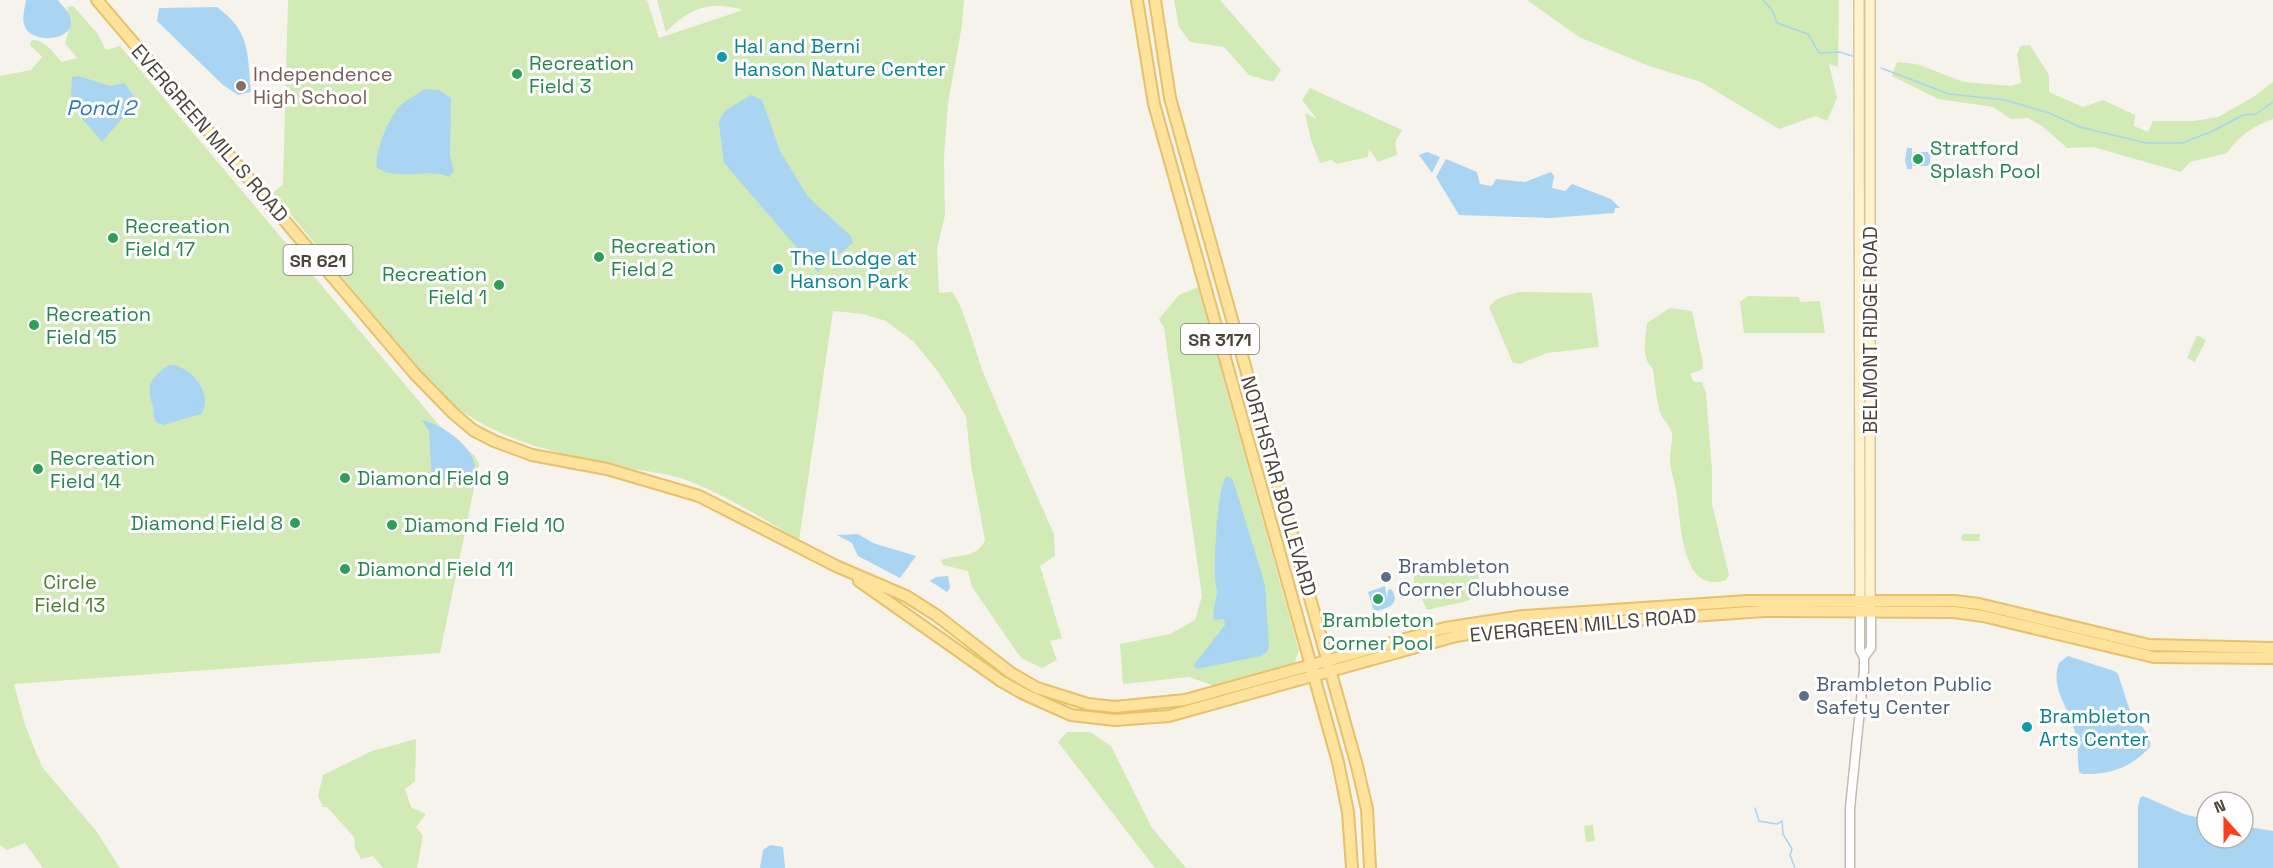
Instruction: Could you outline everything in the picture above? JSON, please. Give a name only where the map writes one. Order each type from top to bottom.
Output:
[{"type":"main road","name":"EVERGREEN MILLS ROAD","points":[[97,0],[415,375],[445,407],[473,430],[494,441],[532,455],[607,469],[699,496],[836,566],[906,596],[936,615],[1011,673],[1037,688],[1088,704],[1115,707],[1185,700],[1312,671]]},
{"type":"main road","name":"NORTHSTAR BOULEVARD","points":[[1137,0],[1154,104],[1343,784],[1352,868]]},
{"type":"main road","name":"NORTHSTAR BOULEVARD","points":[[1155,0],[1170,98],[1367,809],[1370,868]]},
{"type":"main road","name":"BELMONT RIDGE ROAD","points":[[1858,0],[1865,606]]},
{"type":"main road","name":"BELMONT RIDGE ROAD","points":[[1865,606],[1870,0]]},
{"type":"main road","name":"EVERGREEN MILLS ROAD","points":[[836,566],[898,606],[1001,681],[1062,711],[1086,718],[1115,720],[1168,716],[1445,628],[1489,619],[1738,602],[1942,611],[1983,616],[2154,657],[2273,658]]},
{"type":"main road","name":"EVERGREEN MILLS ROAD","points":[[1865,606],[1943,600],[1979,604],[2149,645],[2273,648]]},
{"type":"main road","points":[[1115,720],[1126,712],[1177,707],[1185,700]]},
{"type":"main road","points":[[1062,711],[1104,713],[1115,707]]},
{"type":"street","name":"BELMONT RIDGE ROAD","points":[[1850,868],[1851,802],[1864,683],[1864,657],[1871,648],[1865,606]]},
{"type":"green space","points":[[288,0],[647,0],[659,38],[743,10],[720,6],[701,8],[683,17],[666,32],[657,0],[964,0],[962,25],[948,103],[944,158],[945,215],[937,248],[939,293],[952,292],[957,299],[985,377],[1054,534],[1055,556],[1040,566],[1062,638],[1050,641],[1057,660],[1042,668],[1021,658],[972,587],[968,571],[943,565],[941,560],[972,553],[982,546],[985,540],[971,465],[966,416],[939,373],[914,342],[886,321],[863,314],[833,311],[799,540],[758,515],[701,486],[663,474],[573,456],[527,443],[505,435],[462,412],[441,396],[273,193],[283,184]]},
{"type":"green space","points":[[1174,0],[1220,0],[1281,70],[1273,82],[1249,75],[1224,47],[1190,42],[1179,27]]},
{"type":"green space","points":[[1527,0],[1839,0],[1838,67],[1829,64],[1837,98],[1827,121],[1816,116],[1779,129],[1701,82],[1649,66],[1579,37]]},
{"type":"green space","name":"Circle Field 13","points":[[73,6],[97,33],[106,50],[120,46],[439,425],[475,456],[479,464],[440,653],[14,684],[25,725],[42,767],[97,832],[120,868],[43,868],[25,843],[7,850],[0,845],[0,76],[31,70],[42,57],[30,45],[32,40],[46,45],[62,62],[77,58],[65,43],[72,20],[67,7]]},
{"type":"green space","points":[[2030,45],[2049,75],[2049,92],[2083,107],[2103,100],[2135,115],[2134,126],[2148,132],[2153,121],[2194,121],[2218,117],[2255,96],[2273,82],[2273,119],[2247,132],[2227,153],[2190,162],[2181,172],[2093,147],[2067,148],[2042,126],[2028,118],[2011,119],[1993,107],[1938,99],[1892,76],[1897,62],[1917,64],[1964,82],[2011,86],[2021,83],[2017,54],[2021,46]]},
{"type":"green space","points":[[1310,88],[1402,130],[1395,142],[1397,155],[1378,162],[1369,149],[1368,157],[1337,164],[1332,160],[1320,163],[1311,140],[1305,113],[1317,119],[1302,100]]},
{"type":"green space","points":[[1198,287],[1299,651],[1293,666],[1217,687],[1189,677],[1123,684],[1120,644],[1170,634],[1195,620],[1202,596],[1164,328],[1159,319],[1179,295]]},
{"type":"green space","points":[[1518,292],[1592,293],[1599,347],[1547,353],[1520,364],[1513,363],[1489,307],[1497,299]]},
{"type":"green space","points":[[1748,296],[1799,297],[1800,302],[1820,301],[1825,333],[1744,333],[1740,302]]},
{"type":"green space","points":[[1670,308],[1692,311],[1703,363],[1703,369],[1690,374],[1694,382],[1702,382],[1706,393],[1712,470],[1712,504],[1729,575],[1726,580],[1711,582],[1699,576],[1685,551],[1670,462],[1672,433],[1661,415],[1653,369],[1645,353],[1647,323]]},
{"type":"green space","points":[[2197,335],[2206,340],[2195,362],[2187,358]]},
{"type":"green space","points":[[1963,534],[1980,534],[1979,541],[1963,541],[1961,539]]},
{"type":"green space","points":[[1414,567],[1479,567],[1478,595],[1467,601],[1427,610],[1414,582]]},
{"type":"green space","points":[[1067,732],[1090,732],[1111,746],[1152,828],[1186,868],[1155,868],[1058,742]]},
{"type":"green space","points":[[416,739],[415,781],[405,789],[411,807],[426,814],[416,827],[423,836],[417,868],[383,868],[373,856],[361,859],[355,848],[354,837],[327,807],[323,807],[318,796],[323,775],[372,751]]},
{"type":"green space","points":[[1593,825],[1595,841],[1586,842],[1584,826]]},
{"type":"water","points":[[26,0],[58,0],[70,15],[71,24],[68,31],[61,36],[43,38],[28,31],[23,21]]},
{"type":"water","points":[[217,7],[228,16],[242,35],[247,55],[251,92],[238,95],[223,85],[157,21],[159,8]]},
{"type":"water","name":"Pond 2","points":[[78,76],[110,86],[124,83],[137,100],[102,142],[80,116],[71,97],[72,77]]},
{"type":"water","points":[[424,89],[439,90],[451,98],[450,156],[454,171],[449,177],[433,173],[395,174],[377,168],[380,145],[391,118],[403,104]]},
{"type":"water","points":[[751,95],[762,100],[780,151],[808,197],[851,236],[853,243],[818,272],[724,163],[719,124],[721,117],[726,110]]},
{"type":"water","name":"Stratford Splash Pool","points":[[1907,148],[1912,148],[1912,157],[1914,152],[1930,152],[1930,166],[1913,166],[1912,161],[1912,169],[1907,169],[1905,160]]},
{"type":"water","points":[[1427,152],[1440,157],[1432,173],[1419,155]]},
{"type":"water","points":[[1446,159],[1477,172],[1480,184],[1492,186],[1496,179],[1525,182],[1551,172],[1554,176],[1552,188],[1565,191],[1572,184],[1611,199],[1620,208],[1615,208],[1614,213],[1551,218],[1459,215],[1436,177]]},
{"type":"water","points":[[169,365],[177,366],[192,375],[203,390],[205,406],[201,414],[163,425],[155,420],[150,388],[157,374]]},
{"type":"water","points":[[422,420],[440,427],[466,448],[475,466],[474,475],[432,482],[429,431]]},
{"type":"water","points":[[1227,476],[1233,480],[1265,585],[1269,645],[1267,652],[1261,656],[1196,669],[1194,665],[1225,625],[1224,619],[1214,620],[1213,613],[1217,592],[1215,569],[1217,524],[1221,493]]},
{"type":"water","points":[[858,534],[873,543],[916,556],[900,578],[858,556],[852,543],[837,535]]},
{"type":"water","points":[[948,576],[950,588],[947,592],[930,581],[936,577]]},
{"type":"water","name":"Brambleton Corner Pool","points":[[1385,586],[1387,599],[1388,590],[1391,589],[1394,602],[1374,612],[1368,592]]},
{"type":"water","points":[[2068,656],[2118,674],[2129,708],[2150,738],[2150,747],[2128,765],[2102,773],[2082,774],[2079,772],[2076,735],[2057,681],[2059,663]]},
{"type":"water","points":[[2143,796],[2195,817],[2195,850],[2255,850],[2255,828],[2273,831],[2273,868],[2138,868],[2140,798]]},
{"type":"water","points":[[770,845],[783,847],[785,868],[760,868],[763,850]]},
{"type":"waterway","points":[[1763,0],[1772,10],[1777,23],[1808,34],[1819,53],[1840,52],[1852,56]]},
{"type":"waterway","points":[[1881,68],[1949,94],[2005,100],[2049,113],[2080,127],[2146,143],[2182,143],[2213,131],[2243,115],[2256,114],[2273,102]]},
{"type":"waterway","points":[[1755,808],[1759,821],[1777,824],[1782,821],[1783,834],[1792,849],[1790,855],[1795,868]]},
{"type":"place","name":"Hal and Berni Hanson Nature Center","points":[[722,57]]},
{"type":"place","name":"Recreation Field 3","points":[[517,74]]},
{"type":"place","name":"Independence High School","points":[[241,86]]},
{"type":"place","name":"Stratford Splash Pool","points":[[1918,159]]},
{"type":"place","name":"Recreation Field 17","points":[[113,238]]},
{"type":"place","name":"Recreation Field 2","points":[[599,257]]},
{"type":"place","name":"The Lodge at Hanson Park","points":[[778,269]]},
{"type":"place","name":"Recreation Field 1","points":[[499,285]]},
{"type":"place","name":"Recreation Field 15","points":[[34,325]]},
{"type":"place","name":"Recreation Field 14","points":[[38,469]]},
{"type":"place","name":"Diamond Field 9","points":[[345,478]]},
{"type":"place","name":"Diamond Field 8","points":[[295,523]]},
{"type":"place","name":"Diamond Field 10","points":[[392,525]]},
{"type":"place","name":"Diamond Field 11","points":[[345,569]]},
{"type":"place","name":"Brambleton Corner Clubhouse","points":[[1386,577]]},
{"type":"place","name":"Brambleton Corner Pool","points":[[1378,599]]},
{"type":"place","name":"Brambleton Public Safety Center","points":[[1804,696]]},
{"type":"place","name":"Brambleton Arts Center","points":[[2027,727]]}]
